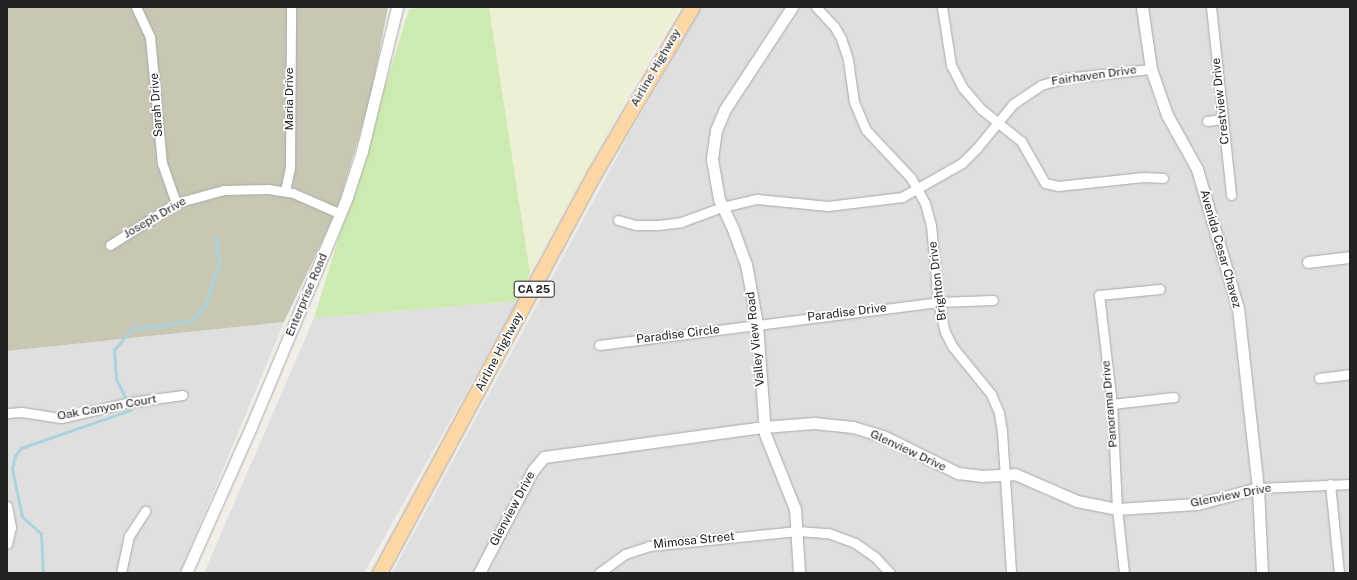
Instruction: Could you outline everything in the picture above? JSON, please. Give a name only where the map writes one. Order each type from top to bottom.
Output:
[{"type":"main road","name":"Airline Highway","points":[[380,573],[595,174],[692,7]]},
{"type":"street","name":"Sarah Drive","points":[[136,7],[150,37],[162,164],[176,203]]},
{"type":"street","name":"Maria Drive","points":[[285,192],[290,167],[291,7]]},
{"type":"street","name":"Enterprise Road","points":[[186,573],[251,427],[341,214],[362,151],[397,7]]},
{"type":"street","name":"Valley View Road","points":[[792,7],[732,97],[716,130],[712,168],[722,207],[733,229],[746,264],[756,324],[764,427],[770,452],[792,499],[797,531],[800,573]]},
{"type":"street","name":"Brighton Drive","points":[[816,7],[834,26],[841,38],[848,60],[854,102],[866,130],[918,189],[931,225],[938,302],[947,338],[982,381],[994,400],[1002,432],[1011,573]]},
{"type":"street","points":[[942,7],[948,49],[955,76],[973,101],[1021,142],[1040,179],[1048,185],[1144,177],[1163,178]]},
{"type":"street","name":"Avenida Cesar Chavez","points":[[1142,7],[1151,69],[1167,115],[1197,169],[1234,293],[1246,366],[1258,488],[1262,573]]},
{"type":"street","name":"Crestview Drive","points":[[1211,7],[1231,195]]},
{"type":"street","name":"Fairhaven Drive","points":[[618,220],[636,225],[658,225],[694,218],[722,207],[757,199],[818,206],[860,204],[893,199],[918,189],[962,163],[977,148],[997,121],[1025,94],[1052,81],[1151,69]]},
{"type":"street","points":[[1207,121],[1223,120]]},
{"type":"street","name":"Joseph Drive","points":[[110,245],[176,203],[224,190],[285,192],[341,214]]},
{"type":"street","points":[[1308,262],[1350,257]]},
{"type":"street","name":"Panorama Drive","points":[[1124,573],[1117,509],[1112,404],[1099,295],[1160,289]]},
{"type":"street","name":"Paradise Drive","points":[[756,324],[938,302],[993,300]]},
{"type":"street","name":"Paradise Circle","points":[[599,345],[756,324]]},
{"type":"street","points":[[1319,378],[1350,374]]},
{"type":"street","name":"Oak Canyon Court","points":[[7,413],[22,412],[61,418],[131,402],[183,395]]},
{"type":"street","points":[[1112,404],[1174,396]]},
{"type":"street","name":"Glenview Drive","points":[[479,573],[533,470],[544,458],[764,427],[814,423],[852,427],[883,436],[958,473],[982,476],[1015,474],[1077,501],[1117,509],[1197,504],[1258,488],[1350,484]]},
{"type":"street","points":[[1330,484],[1339,573]]},
{"type":"street","points":[[7,506],[11,527],[7,544]]},
{"type":"street","points":[[121,573],[129,536],[145,511]]},
{"type":"street","name":"Mimosa Street","points":[[599,573],[625,554],[649,546],[797,531],[828,533],[855,543],[875,557],[890,573]]},
{"type":"shaded area","points":[[7,7],[388,7],[370,100],[337,210],[284,322],[7,351]]},
{"type":"shaded area","points":[[489,7],[681,7],[662,36],[530,273]]},
{"type":"shaded area","points":[[702,7],[1350,7],[1350,573],[392,573],[629,135]]},
{"type":"shaded area","points":[[518,301],[364,573],[204,573],[314,318]]},
{"type":"shaded area","points":[[284,322],[180,573],[7,573],[7,351]]},
{"type":"green space","points":[[433,7],[489,7],[530,273],[518,301],[314,318],[409,9]]},
{"type":"waterway","points":[[127,401],[116,379],[114,350],[132,329],[191,321],[205,306],[219,264],[215,238]]},
{"type":"waterway","points":[[43,573],[41,534],[22,517],[12,469],[15,456],[21,448],[131,410],[129,405]]}]
